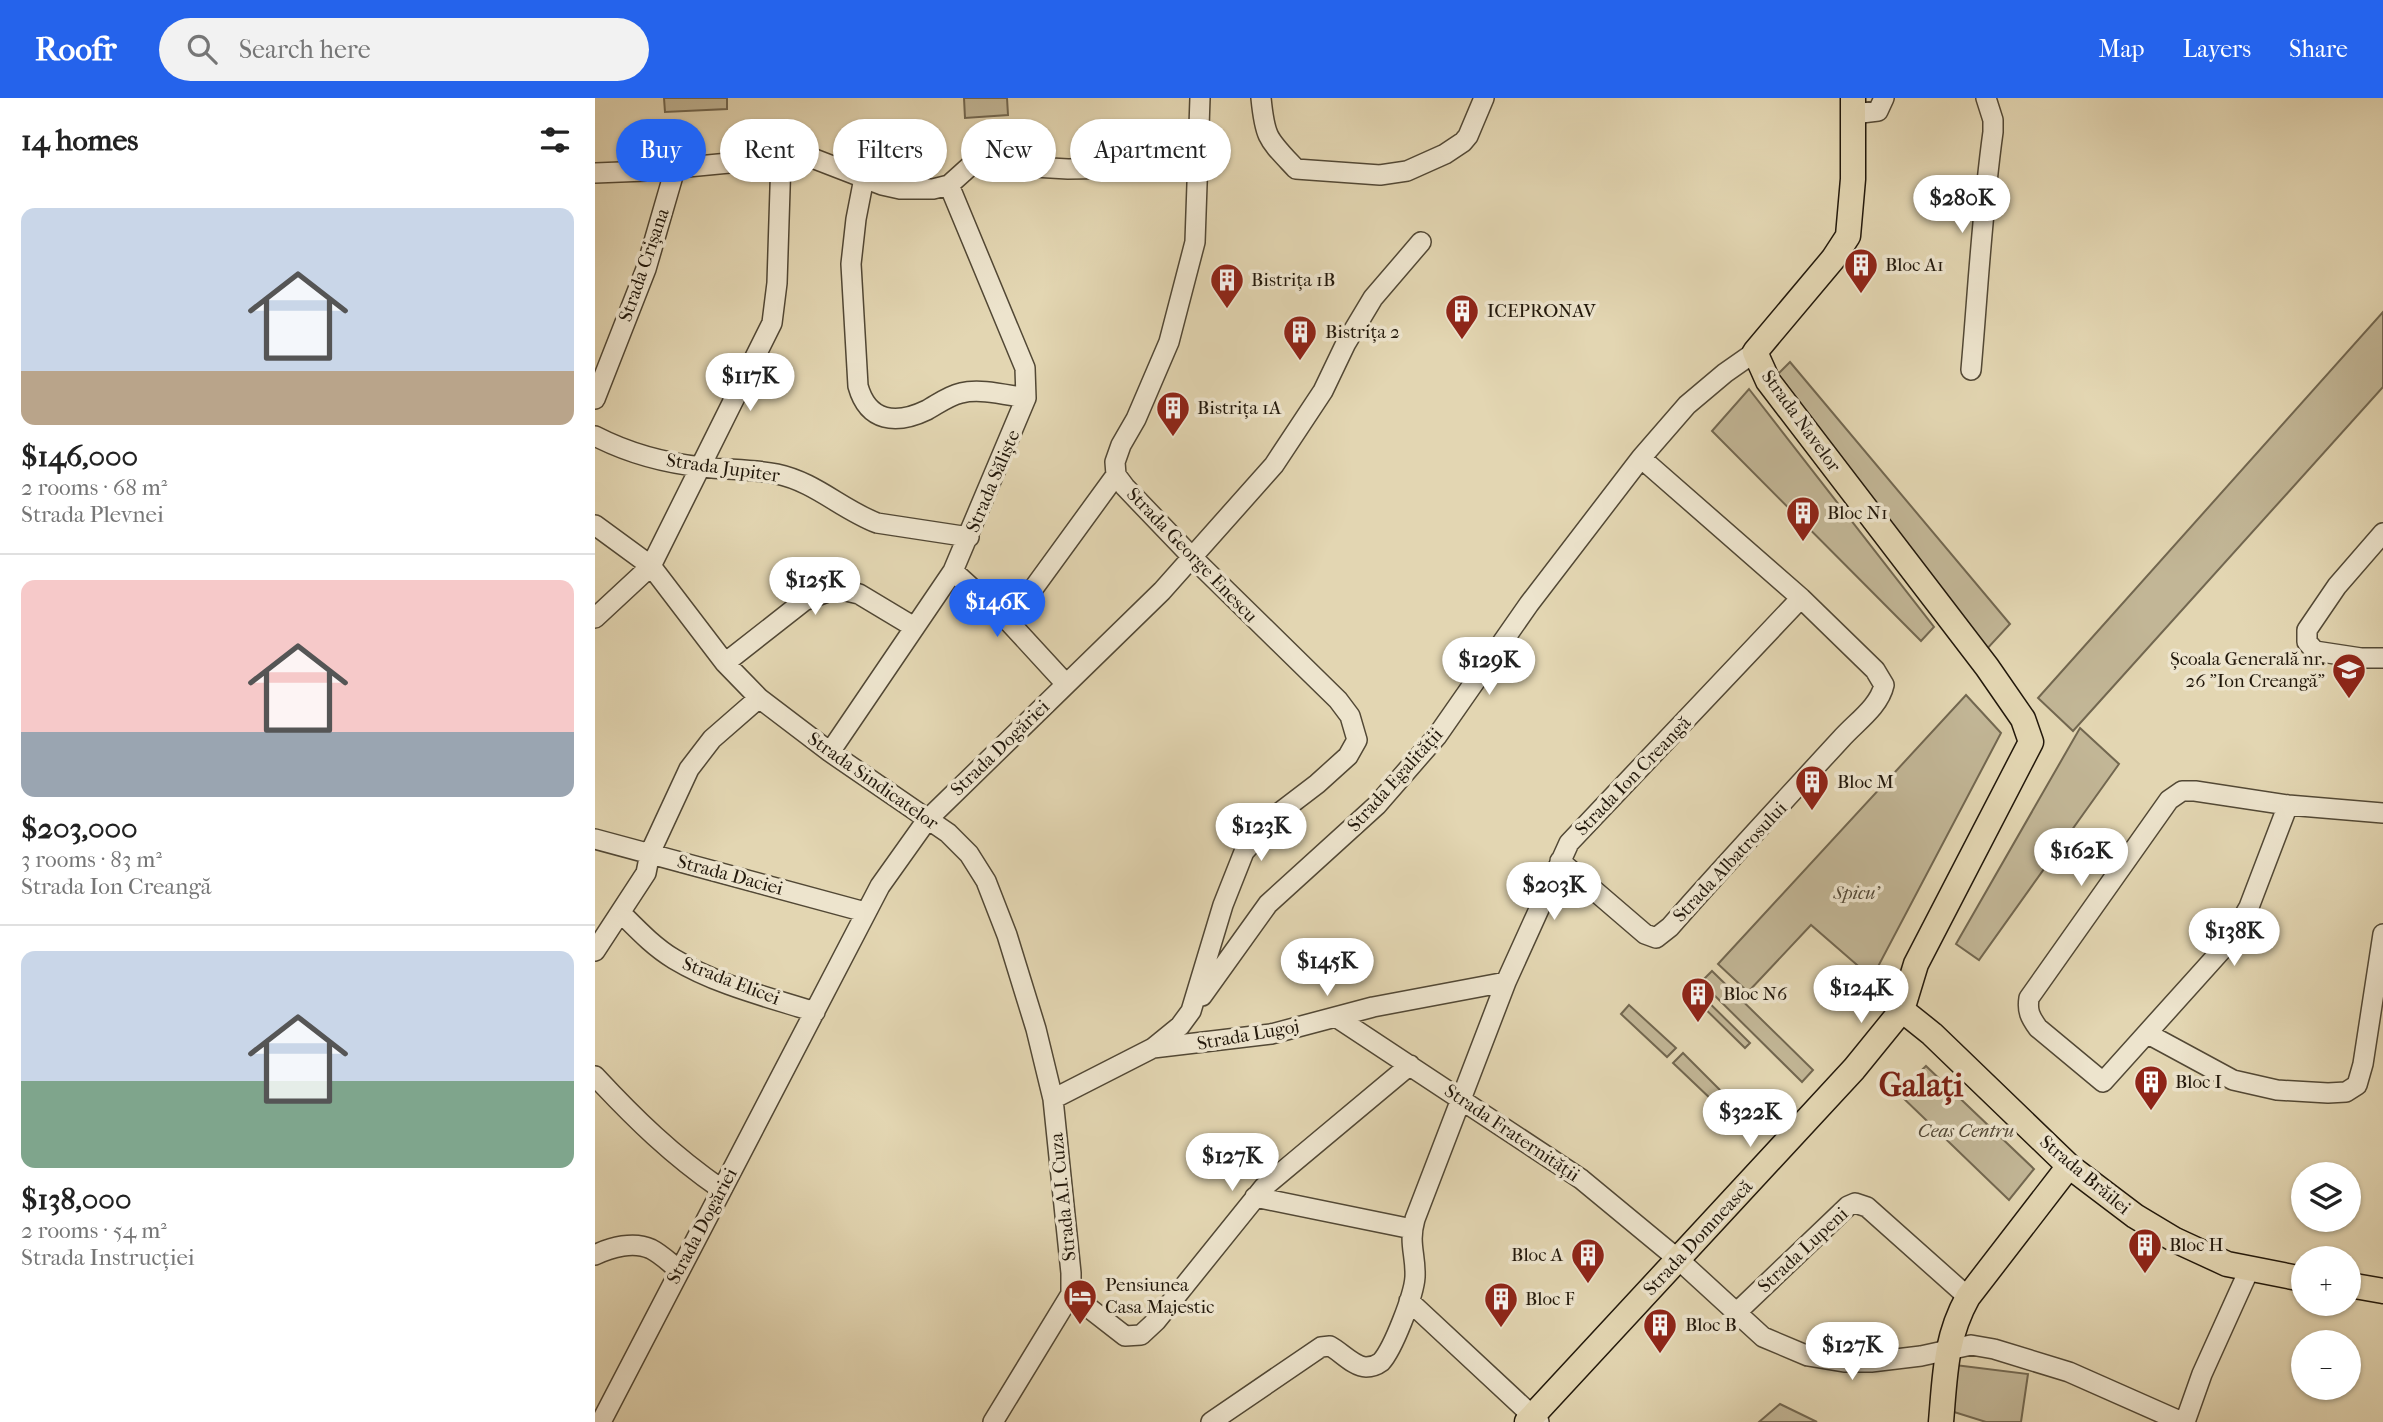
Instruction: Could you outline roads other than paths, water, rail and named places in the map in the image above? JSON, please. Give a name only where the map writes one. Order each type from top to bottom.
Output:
[{"type":"main road","name":"Strada Navelor","points":[[1853,106],[1853,179],[1848,236],[1833,259],[1755,352],[1768,381],[1962,634],[2023,719]]},
{"type":"main road","name":"Strada Domnească","points":[[1533,1420],[1854,1069],[1902,1010],[1916,964],[2026,756],[2031,742],[2023,719]]},
{"type":"main road","name":"Strada Brăilei","points":[[1902,1010],[1933,1034],[2069,1166],[2112,1200],[2175,1240],[2227,1264],[2291,1277]]},
{"type":"main road","points":[[1941,1422],[1947,1350],[1956,1319],[1968,1297],[2069,1166]]},
{"type":"main road","points":[[2361,1286],[2382,1289]]},
{"type":"street","name":"Strada George Enescu","points":[[1199,119],[1200,98]]},
{"type":"street","points":[[1261,98],[1265,129],[1269,138],[1296,169],[1380,174],[1407,171],[1458,146],[1468,136],[1483,98]]},
{"type":"street","points":[[1853,106],[1878,111],[1884,98]]},
{"type":"street","points":[[1971,370],[1984,203],[1993,132],[1993,120],[1986,98]]},
{"type":"street","points":[[877,182],[901,189],[933,189],[949,185],[969,167],[981,164],[1070,169]]},
{"type":"street","points":[[595,173],[616,172]]},
{"type":"street","name":"Strada Crișana","points":[[595,399],[646,269],[671,182]]},
{"type":"street","points":[[595,618],[650,566],[772,323],[777,283],[780,182]]},
{"type":"street","points":[[863,182],[851,264],[858,386],[872,411],[891,419],[913,416],[964,392],[1026,398]]},
{"type":"street","name":"Strada George Enescu","points":[[1191,1011],[1223,905],[1244,852],[1279,813],[1348,756],[1357,740],[1350,716],[1338,700],[1192,557],[1116,475],[1115,462],[1121,445],[1136,419],[1161,362],[1177,313],[1195,242],[1197,182]]},
{"type":"street","name":"Strada Săliște","points":[[830,752],[953,570],[1026,398],[1025,368],[949,185]]},
{"type":"street","name":"Strada Dogăriei","points":[[601,1422],[880,886],[927,820],[1162,591],[1274,465],[1323,391],[1346,343],[1373,298],[1421,242]]},
{"type":"street","name":"Strada Egalității","points":[[1153,1048],[1180,1026],[1268,904],[1377,805],[1437,736],[1529,604],[1641,458],[1687,405],[1755,352]]},
{"type":"street","name":"Strada Jupiter","points":[[595,436],[635,453],[701,467],[775,473],[821,490],[853,512],[877,523],[969,537]]},
{"type":"street","points":[[1641,458],[1801,598]]},
{"type":"street","points":[[1009,622],[1116,475]]},
{"type":"street","name":"Strada Sindicatelor","points":[[595,524],[650,566],[725,663],[759,698],[830,752],[948,833],[969,854],[986,881],[1011,948],[1053,1099]]},
{"type":"street","points":[[2383,533],[2337,586],[2307,630],[2307,642],[2315,651],[2361,658],[2383,658]]},
{"type":"street","points":[[953,570],[1009,622],[1066,684]]},
{"type":"street","points":[[725,663],[804,601],[817,594],[842,590],[859,594],[914,627]]},
{"type":"street","name":"Strada Ion Creangă","points":[[1211,1422],[1321,1347],[1330,1346],[1362,1367],[1376,1365],[1387,1353],[1409,1301],[1415,1276],[1410,1241],[1412,1229],[1506,982],[1560,861],[1578,833],[1801,598]]},
{"type":"street","name":"Strada Albatrosului","points":[[1560,861],[1645,934],[1656,938],[1670,927],[1784,803],[1876,702],[1884,685],[1875,670],[1801,598]]},
{"type":"street","points":[[595,951],[646,873],[650,853],[689,769],[712,739],[759,698]]},
{"type":"street","points":[[2288,805],[2243,920],[2214,961],[2103,1082],[2038,1027],[2030,1017],[2028,1007],[2034,990],[2169,800],[2182,792],[2195,791],[2288,805],[2383,813]]},
{"type":"street","name":"Strada Daciei","points":[[595,839],[865,912]]},
{"type":"street","name":"Strada Elicei","points":[[621,913],[650,942],[675,960],[747,991],[815,1012]]},
{"type":"street","points":[[2148,1034],[2233,1080],[2277,1090],[2338,1093],[2352,1089],[2357,1085],[2365,1051],[2383,934]]},
{"type":"street","name":"Strada Lugoj","points":[[1153,1048],[1271,1034],[1373,1007],[1506,982]]},
{"type":"street","name":"Strada Fraternității","points":[[1336,1017],[1461,1097],[1581,1179],[1679,1260],[1763,1337],[1808,1356],[1844,1362],[1921,1356],[1971,1345],[1994,1349],[2069,1372],[2183,1422]]},
{"type":"street","points":[[1053,1099],[1153,1048]]},
{"type":"street","points":[[993,1422],[1071,1294],[1125,1336],[1140,1335],[1156,1321],[1255,1197],[1410,1065]]},
{"type":"street","points":[[595,1076],[683,1162],[721,1189]]},
{"type":"street","name":"Strada A.I. Cuza","points":[[1053,1099],[1071,1294]]},
{"type":"street","points":[[1255,1197],[1412,1229]]},
{"type":"street","name":"Strada Lupeni","points":[[1735,1314],[1842,1212],[1855,1203],[1867,1207],[1968,1297]]},
{"type":"street","points":[[595,1255],[607,1249],[634,1245],[651,1249],[679,1270]]},
{"type":"street","points":[[2183,1422],[2249,1270]]},
{"type":"street","points":[[1409,1301],[1533,1420]]},
{"type":"place","name":"Bloc A1","points":[[1861,295]]},
{"type":"place","name":"Bistrița 1B","points":[[1227,310]]},
{"type":"place","name":"ICEPRONAV","points":[[1462,341]]},
{"type":"place","name":"Bistrița 2","points":[[1300,362]]},
{"type":"place","name":"Bistrița 1A","points":[[1173,438]]},
{"type":"place","name":"Bloc N1","points":[[1803,543]]},
{"type":"place","name":"Școala Generală nr. 26 \"Ion Creangă\"","points":[[2349,700]]},
{"type":"place","name":"Bloc M","points":[[1812,812]]},
{"type":"place","name":"Bloc N6","points":[[1698,1024]]},
{"type":"place","name":"Bloc I","points":[[2151,1112]]},
{"type":"place","name":"Bloc H","points":[[2145,1275]]},
{"type":"place","name":"Bloc A","points":[[1588,1285]]},
{"type":"place","name":"Pensiunea Casa Majestic","points":[[1080,1326]]},
{"type":"place","name":"Bloc F","points":[[1501,1329]]},
{"type":"place","name":"Bloc B","points":[[1660,1355]]},
{"type":"district","name":"Galați","points":[[1921,1085]]},
{"type":"park label","name":"Spicu'","points":[[1856,893]]},
{"type":"park label","name":"Ceas Centru","points":[[1966,1131]]}]
